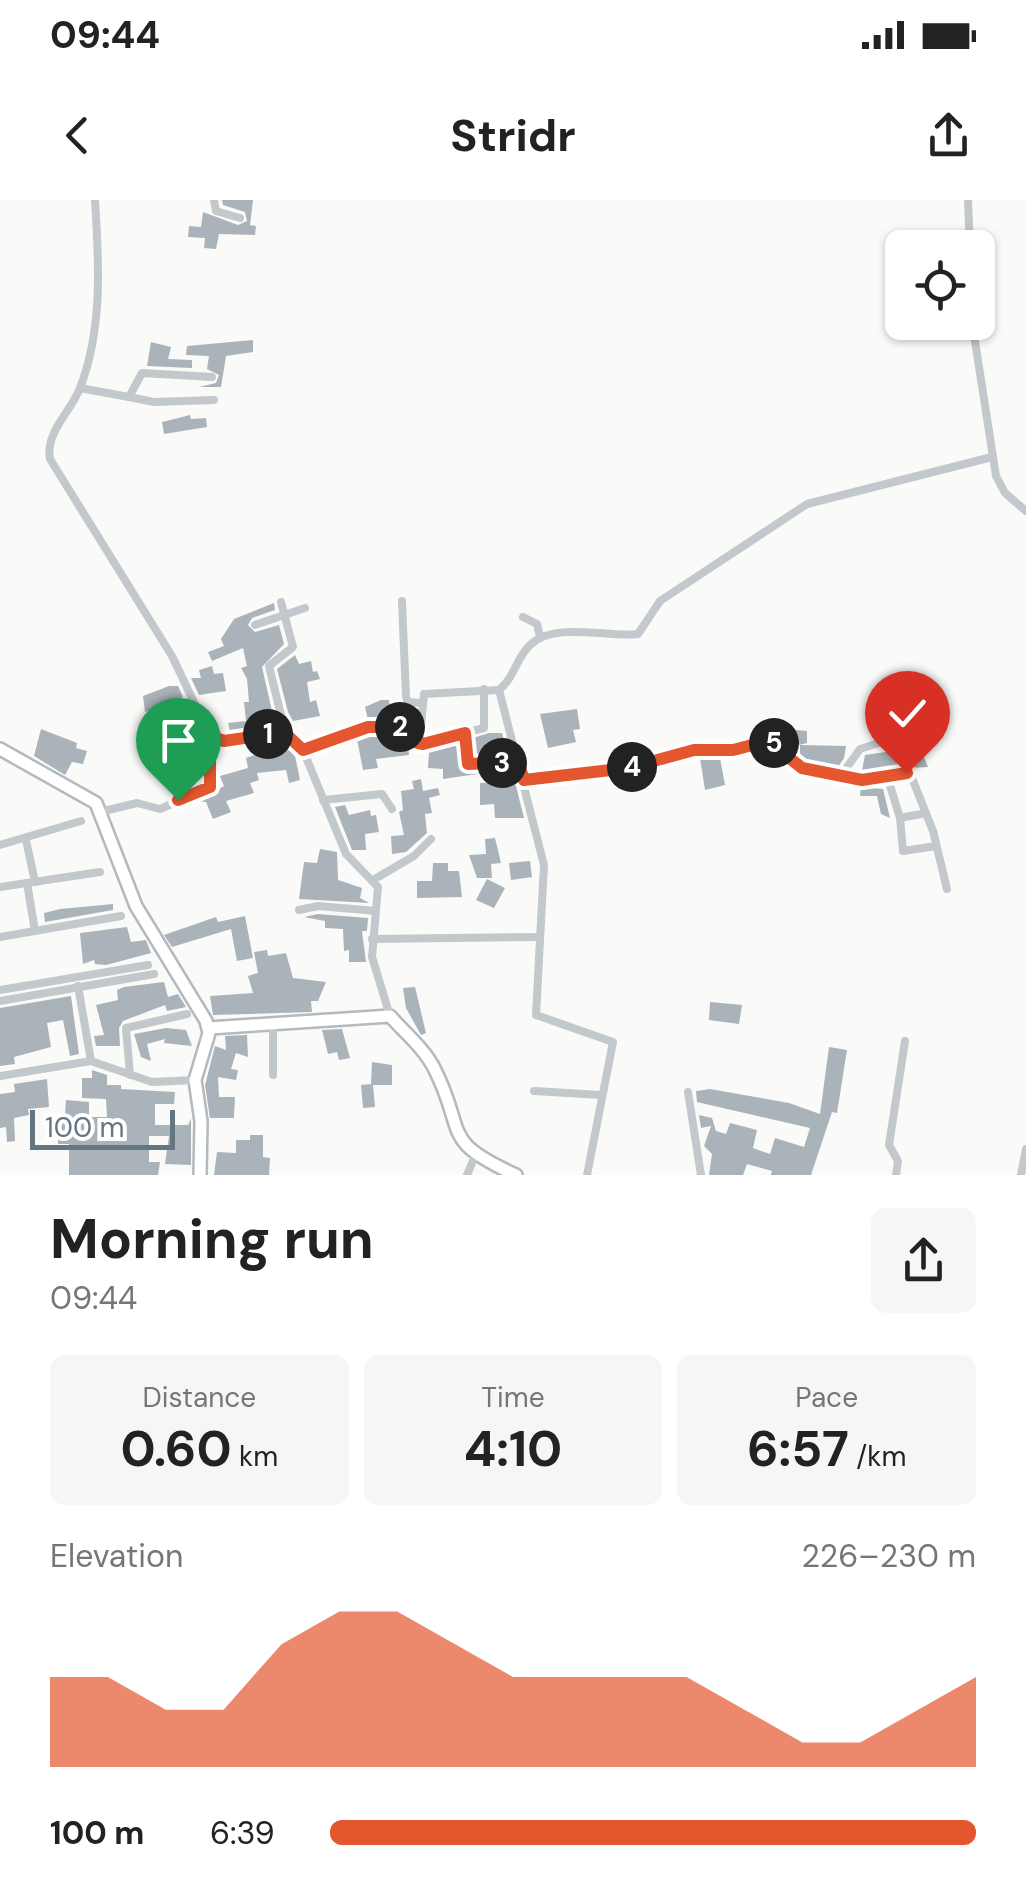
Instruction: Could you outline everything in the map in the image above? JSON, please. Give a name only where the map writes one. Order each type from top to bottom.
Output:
[{"type":"street","points":[[95,200],[96,328],[80,388],[51,438],[50,459],[172,656],[210,736],[210,787],[164,808],[131,803],[100,812]]},
{"type":"street","points":[[215,200],[216,211],[240,218]]},
{"type":"street","points":[[968,200],[969,230]]},
{"type":"street","points":[[975,340],[992,458],[1001,488],[1026,511]]},
{"type":"street","points":[[128,397],[142,373],[212,377]]},
{"type":"street","points":[[80,388],[154,402],[214,400]]},
{"type":"street","points":[[303,750],[368,727],[416,727],[423,722],[420,702],[428,692],[499,690],[514,676],[526,650],[540,637],[636,635],[660,601],[808,504],[992,458]]},
{"type":"street","points":[[402,601],[406,697],[408,702],[420,702]]},
{"type":"street","points":[[282,602],[293,646],[269,666],[284,732],[303,750],[346,854],[378,887],[372,957],[390,1016],[434,1067],[456,1128],[475,1156],[516,1175]]},
{"type":"street","points":[[255,625],[305,608]]},
{"type":"street","points":[[522,617],[537,624],[540,637]]},
{"type":"street","points":[[416,727],[418,743],[423,744],[484,728],[484,689]]},
{"type":"street","points":[[499,690],[544,865],[536,1015],[612,1039],[588,1175]]},
{"type":"street","points":[[210,736],[224,741],[284,732]]},
{"type":"street","points":[[465,733],[468,764],[518,762]]},
{"type":"street","points":[[840,777],[860,750],[897,737]]},
{"type":"street","points":[[524,780],[628,768],[694,750],[733,750],[768,741],[794,765],[840,777],[888,779],[912,774],[946,889]]},
{"type":"street","points":[[0,749],[88,796],[100,812],[129,891],[209,1028],[195,1080],[201,1121],[200,1175]]},
{"type":"street","points":[[888,779],[900,818],[904,852],[936,846]]},
{"type":"street","points":[[323,800],[382,794],[392,809]]},
{"type":"street","points":[[900,818],[926,813]]},
{"type":"street","points":[[0,845],[81,822]]},
{"type":"street","points":[[373,880],[414,856],[431,838]]},
{"type":"street","points":[[26,840],[35,931]]},
{"type":"street","points":[[0,887],[100,872]]},
{"type":"street","points":[[299,910],[318,906],[376,911]]},
{"type":"street","points":[[0,936],[121,916]]},
{"type":"street","points":[[372,939],[538,938]]},
{"type":"street","points":[[0,990],[148,964]]},
{"type":"street","points":[[0,1001],[154,974]]},
{"type":"street","points":[[76,977],[90,1061]]},
{"type":"street","points":[[130,1075],[126,1028],[187,1014]]},
{"type":"street","points":[[209,1028],[390,1016]]},
{"type":"street","points":[[273,1024],[273,1075]]},
{"type":"street","points":[[896,1175],[898,1160],[889,1144],[905,1041]]},
{"type":"street","points":[[0,1076],[90,1061],[152,1082],[195,1080]]},
{"type":"street","points":[[534,1091],[601,1094]]},
{"type":"street","points":[[688,1092],[701,1175]]},
{"type":"street","points":[[1021,1175],[1026,1149]]},
{"type":"street","points":[[467,1175],[475,1156]]},
{"type":"building","points":[[222,200],[253,200],[250,225],[256,226],[255,235],[219,234],[216,249],[204,248],[205,238],[188,237],[189,226],[201,227],[203,212],[238,225],[247,221],[245,212],[223,205]]},
{"type":"building","points":[[253,340],[253,352],[226,356],[221,387],[199,387],[216,383],[219,375],[207,369],[209,356],[186,355],[187,346]]},
{"type":"building","points":[[151,342],[171,347],[168,359],[192,360],[192,368],[147,366]]},
{"type":"building","points":[[190,415],[191,419],[206,418],[207,427],[164,434],[162,422]]},
{"type":"building","points":[[274,603],[275,610],[252,618],[248,625],[255,632],[279,625],[284,644],[262,667],[275,724],[230,732],[228,723],[246,721],[244,702],[249,702],[247,679],[241,668],[247,666],[243,648],[212,661],[208,652],[224,646],[221,639],[234,619]]},
{"type":"building","points":[[295,655],[299,664],[311,661],[313,672],[317,671],[320,679],[307,682],[310,702],[316,700],[320,716],[293,721],[277,669]]},
{"type":"building","points":[[212,666],[214,674],[223,673],[226,691],[199,695],[191,678],[201,678],[199,670]]},
{"type":"building","points":[[178,686],[183,697],[145,712],[143,696]]},
{"type":"building","points":[[389,700],[390,708],[414,710],[414,715],[368,720],[365,707]]},
{"type":"building","points":[[577,709],[580,729],[573,730],[576,742],[548,748],[540,714]]},
{"type":"building","points":[[182,713],[185,723],[194,719],[198,728],[171,742],[160,720]]},
{"type":"building","points":[[776,728],[807,731],[807,743],[791,747],[777,737]]},
{"type":"building","points":[[41,729],[87,751],[83,764],[72,762],[65,775],[34,756]]},
{"type":"building","points":[[502,733],[506,748],[501,749],[501,755],[474,756],[473,738]]},
{"type":"building","points":[[371,734],[407,734],[409,755],[376,759],[378,768],[363,770],[357,739]]},
{"type":"building","points":[[279,740],[294,751],[300,780],[289,783],[286,770],[257,773],[259,780],[250,783],[254,793],[226,801],[231,812],[213,819],[206,802],[198,801],[224,786],[220,776],[248,768],[246,758],[281,746]]},
{"type":"building","points":[[458,742],[461,769],[484,773],[443,779],[443,769],[428,768],[429,753],[424,750]]},
{"type":"building","points":[[800,745],[846,746],[838,767],[800,760]]},
{"type":"building","points":[[920,747],[928,767],[862,771],[865,755]]},
{"type":"building","points":[[700,758],[720,758],[725,785],[705,790]]},
{"type":"building","points":[[502,770],[512,770],[524,818],[495,818],[494,804],[480,805],[480,783],[502,782]]},
{"type":"building","points":[[421,779],[423,791],[438,788],[440,795],[429,798],[432,813],[425,814],[427,833],[406,852],[392,854],[391,836],[404,835],[399,812],[403,810],[401,791],[414,789],[412,781]]},
{"type":"building","points":[[861,787],[883,789],[890,818],[881,814],[877,796],[860,796]]},
{"type":"building","points":[[345,805],[349,815],[370,810],[371,816],[376,815],[379,832],[365,834],[366,850],[352,850],[335,807]]},
{"type":"building","points":[[495,838],[501,863],[491,864],[492,878],[477,878],[469,855],[486,854],[485,839]]},
{"type":"building","points":[[320,849],[337,852],[338,880],[362,888],[360,898],[369,903],[299,899],[304,862],[317,863]]},
{"type":"building","points":[[530,861],[532,877],[511,880],[509,863]]},
{"type":"building","points":[[433,863],[448,863],[448,871],[459,871],[462,897],[417,898],[417,881],[432,881]]},
{"type":"building","points":[[487,879],[505,888],[494,908],[476,900]]},
{"type":"building","points":[[113,904],[113,910],[45,922],[44,913]]},
{"type":"building","points":[[318,914],[368,918],[367,931],[362,931],[366,962],[349,962],[343,929],[325,928],[325,921],[304,917]]},
{"type":"building","points":[[245,916],[253,958],[237,961],[231,929],[172,947],[164,935],[216,917],[218,922]]},
{"type":"building","points":[[127,927],[131,942],[146,940],[151,953],[106,965],[95,964],[94,960],[83,964],[80,933]]},
{"type":"building","points":[[267,950],[268,956],[286,953],[293,978],[326,982],[318,1001],[311,1001],[312,1012],[213,1015],[210,996],[253,993],[248,976],[258,973],[254,952]]},
{"type":"building","points":[[164,982],[168,997],[178,994],[186,1007],[167,1011],[165,1005],[123,1021],[119,1028],[120,1046],[96,1046],[94,1036],[104,1035],[96,1005],[118,1000],[117,990],[124,987]]},
{"type":"building","points":[[415,987],[426,1033],[421,1035],[406,1008],[403,988]]},
{"type":"building","points":[[71,996],[79,1054],[70,1056],[63,1020],[47,1023],[51,1047],[14,1057],[15,1064],[0,1066],[0,1008]]},
{"type":"building","points":[[710,1002],[742,1005],[739,1024],[709,1020]]},
{"type":"building","points":[[166,1028],[186,1030],[192,1046],[164,1043],[165,1039],[147,1044],[151,1061],[141,1057],[134,1034]]},
{"type":"building","points":[[342,1029],[350,1058],[339,1060],[337,1052],[328,1054],[322,1030]]},
{"type":"building","points":[[247,1035],[248,1057],[236,1053],[231,1069],[238,1070],[236,1080],[218,1077],[219,1097],[235,1097],[234,1118],[210,1118],[205,1085],[215,1046],[226,1050],[225,1036]]},
{"type":"building","points":[[829,1047],[847,1050],[837,1113],[832,1112],[811,1175],[771,1175],[772,1171],[747,1164],[743,1175],[709,1175],[712,1154],[704,1146],[711,1126],[701,1128],[699,1115],[712,1118],[716,1131],[726,1134],[730,1123],[757,1130],[753,1148],[770,1154],[775,1138],[804,1147],[810,1128],[697,1102],[696,1091],[710,1089],[789,1103],[820,1114]]},
{"type":"building","points":[[372,1062],[392,1065],[392,1085],[373,1085],[375,1107],[363,1108],[361,1085],[371,1084]]},
{"type":"building","points":[[92,1070],[107,1075],[107,1085],[121,1085],[121,1089],[175,1092],[174,1104],[155,1104],[155,1125],[188,1125],[191,1119],[191,1165],[165,1164],[169,1136],[149,1136],[149,1162],[160,1162],[158,1175],[69,1175],[69,1144],[58,1144],[58,1115],[65,1115],[66,1100],[89,1102],[89,1117],[107,1117],[106,1099],[82,1098],[82,1078],[92,1078]]},
{"type":"building","points":[[47,1079],[49,1107],[28,1109],[29,1115],[14,1118],[15,1141],[7,1142],[6,1127],[0,1128],[0,1094],[15,1092],[14,1084]]},
{"type":"building","points":[[250,1135],[263,1135],[263,1157],[270,1158],[269,1175],[214,1175],[217,1152],[236,1153],[236,1140],[250,1140]]},
{"type":"route","points":[[178,800],[210,787],[210,736],[224,741],[284,732],[292,734],[303,750],[380,726],[416,727],[418,743],[423,744],[465,733],[468,764],[518,762],[524,780],[628,768],[694,750],[733,750],[768,741],[779,746],[794,765],[840,777],[888,779],[907,773]]}]
